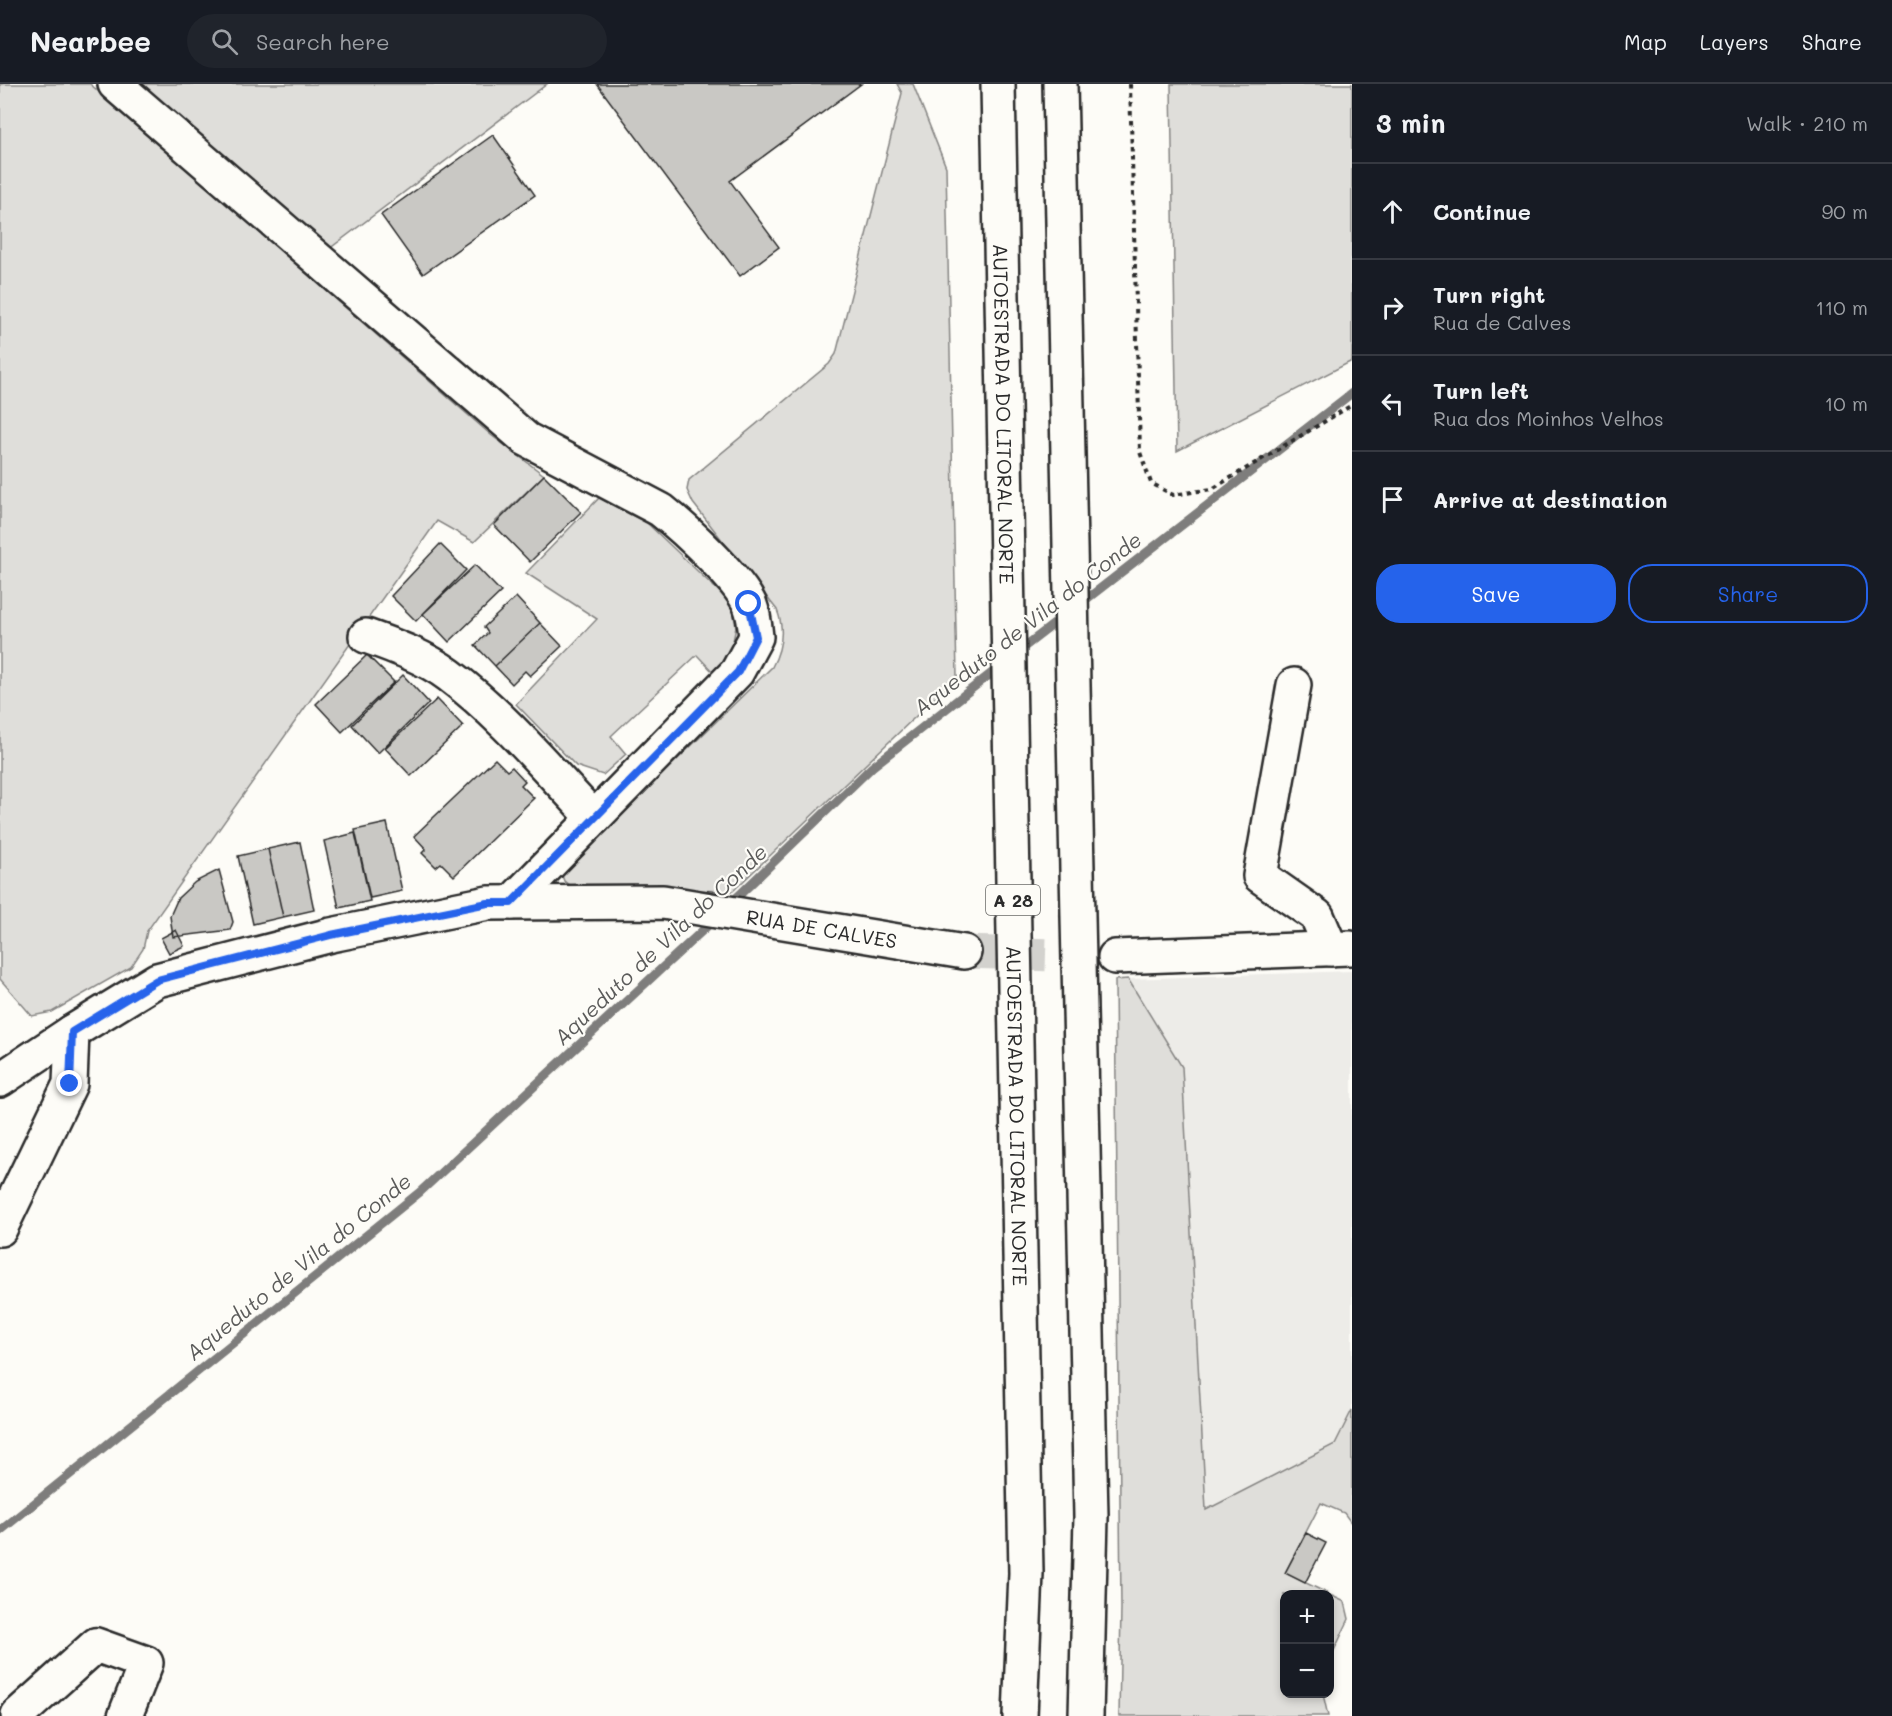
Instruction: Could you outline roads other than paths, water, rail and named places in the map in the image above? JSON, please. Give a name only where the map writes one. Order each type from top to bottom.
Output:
[{"type":"main road","points":[[115,84],[526,439],[661,510],[675,521],[741,590],[749,604],[756,637],[738,672],[511,903]]},
{"type":"main road","name":"AUTOESTRADA DO LITORAL NORTE","points":[[998,84],[1026,1573],[1020,1716]]},
{"type":"main road","points":[[1060,84],[1091,1505],[1086,1716]]},
{"type":"main road","points":[[366,636],[393,645],[448,674],[480,700],[594,819]]},
{"type":"main road","points":[[1294,685],[1260,876],[1317,916],[1341,948]]},
{"type":"main road","name":"RUA DE CALVES","points":[[0,1080],[72,1032],[157,980],[331,935],[488,903],[663,902],[964,952]]},
{"type":"main road","points":[[1115,957],[1341,948]]},
{"type":"main road","points":[[0,1229],[70,1084],[72,1032]]},
{"type":"main road","points":[[13,1714],[96,1645],[146,1663],[125,1716]]},
{"type":"waterway","name":"Aqueduto de Vila do Conde","points":[[1079,605],[1352,393]]},
{"type":"waterway","name":"Aqueduto de Vila do Conde","points":[[1015,654],[1063,617]]},
{"type":"waterway","name":"Aqueduto de Vila do Conde","points":[[729,905],[872,767],[1002,665]]},
{"type":"waterway","name":"Aqueduto de Vila do Conde","points":[[0,1531],[420,1192],[715,919]]},
{"type":"tunnel","points":[[964,952],[1115,957]]}]
